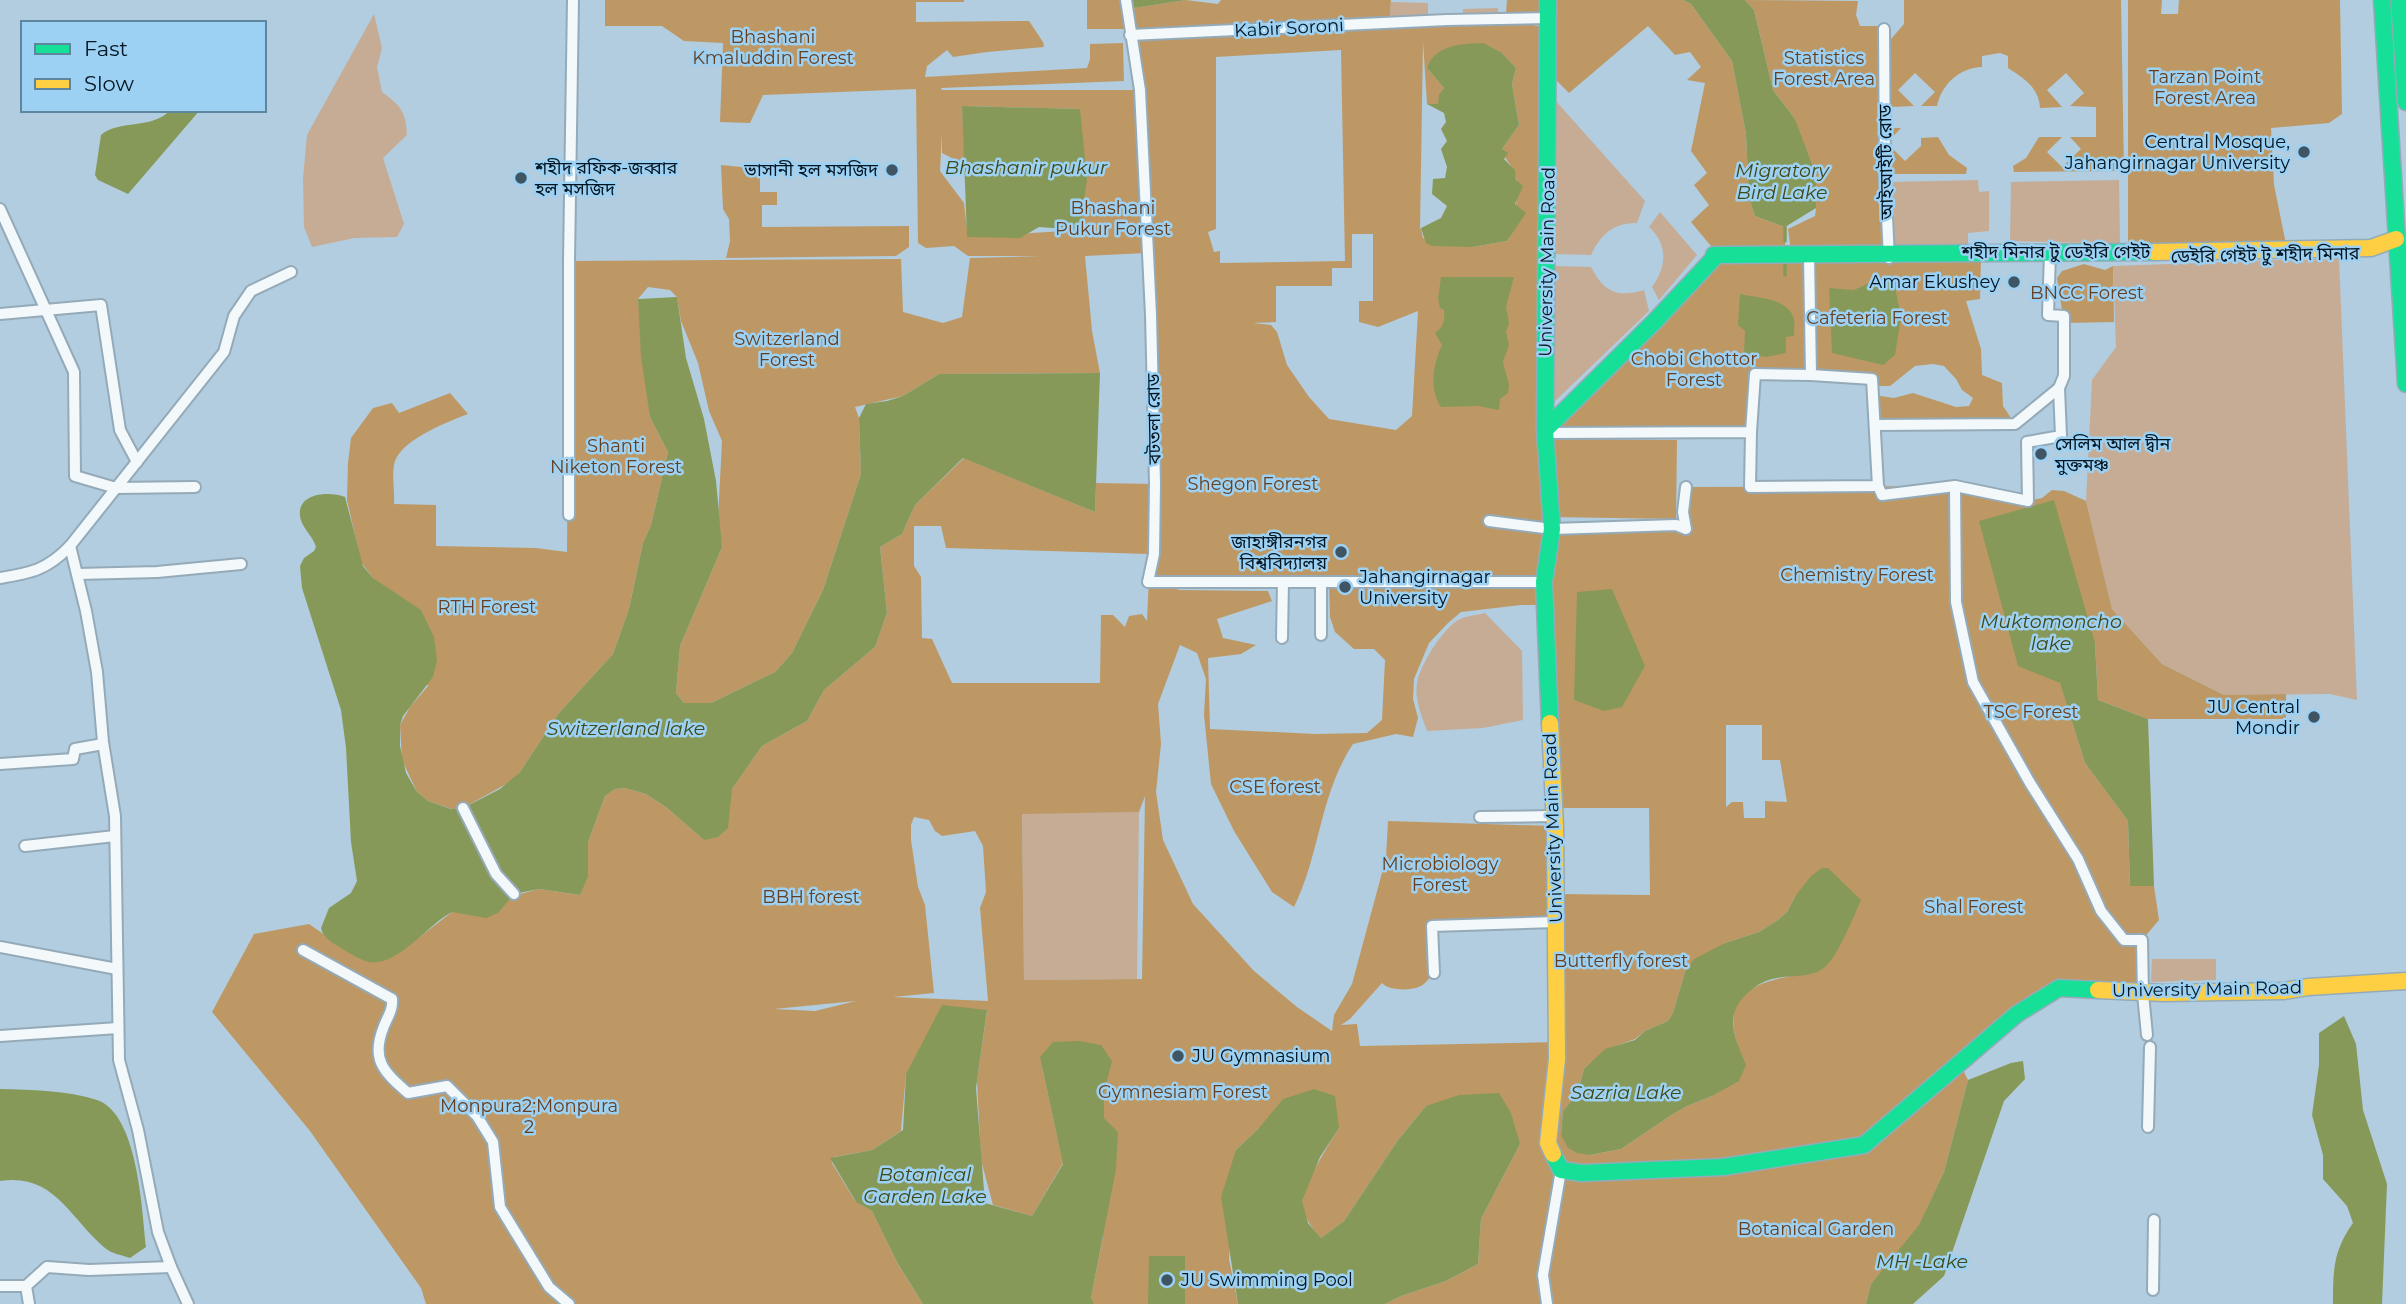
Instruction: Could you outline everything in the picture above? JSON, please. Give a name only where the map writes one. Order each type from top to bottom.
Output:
[{"type":"main road","name":"University Main Road","points":[[1548,0],[1546,431],[1552,529],[1544,582],[1554,816],[1557,1059],[1548,1143],[1561,1170],[1582,1172],[1723,1167],[1864,1145],[2017,1014],[2059,988],[2143,994],[2284,991],[2308,986],[2406,981]]},
{"type":"main road","points":[[2382,0],[2396,261],[2406,384]]},
{"type":"main road","points":[[2399,0],[2406,102]]},
{"type":"main road","name":"শহীদ মিনার টু ডেইরি গেইট","points":[[2127,255],[2371,248],[2396,239]]},
{"type":"main road","name":"ডেইরি গেইট টু শহীদ মিনার","points":[[2049,255],[2371,254],[2396,261]]},
{"type":"main road","points":[[1889,256],[2049,255]]},
{"type":"main road","name":"শহীদ মিনার টু ডেইরি গেইট","points":[[1546,431],[1659,317],[1714,257],[2049,255]]},
{"type":"street","points":[[569,515],[573,0]]},
{"type":"street","name":"বটতলা রোড","points":[[1126,0],[1140,90],[1148,255],[1155,484],[1154,554],[1148,582],[1283,582]]},
{"type":"street","name":"Kabir Soroni","points":[[1130,35],[1446,18],[1549,18]]},
{"type":"street","name":"আইআইটি রোড","points":[[1884,29],[1885,176],[1889,256]]},
{"type":"street","points":[[0,209],[74,372],[75,476],[116,488],[195,487]]},
{"type":"street","points":[[1878,486],[1750,487],[1755,374],[1872,379],[1878,486],[1882,495],[1955,486],[2028,502],[2027,442],[2061,436],[2059,388],[2064,376],[2064,316],[2048,315],[2049,255]]},
{"type":"street","points":[[1809,257],[1811,375]]},
{"type":"street","points":[[0,578],[33,573],[56,561],[224,352],[234,316],[251,291],[291,272]]},
{"type":"street","points":[[0,314],[101,305],[120,430],[137,462]]},
{"type":"street","points":[[1876,425],[2015,424],[2059,388]]},
{"type":"street","points":[[1546,431],[1751,432]]},
{"type":"street","points":[[1955,486],[1956,602],[1973,682],[2030,783],[2078,859],[2101,911],[2124,940],[2142,940],[2147,1035]]},
{"type":"street","points":[[1489,521],[1552,529],[1676,525],[1686,529],[1683,512],[1686,487]]},
{"type":"street","points":[[70,546],[97,672],[103,744],[115,816],[120,1060],[138,1130],[158,1232],[188,1304]]},
{"type":"street","points":[[78,574],[157,572],[241,564]]},
{"type":"street","points":[[1282,638],[1283,582],[1544,582]]},
{"type":"street","points":[[1321,582],[1321,635]]},
{"type":"street","points":[[0,764],[73,759],[75,749],[103,744]]},
{"type":"street","points":[[463,808],[496,874],[514,894]]},
{"type":"street","points":[[1480,817],[1554,816]]},
{"type":"street","points":[[25,846],[115,836]]},
{"type":"street","points":[[1434,973],[1432,926],[1556,922]]},
{"type":"street","points":[[0,947],[117,969]]},
{"type":"street","points":[[303,950],[392,999],[393,1008],[383,1029],[378,1055],[386,1074],[408,1093],[447,1086],[477,1115],[493,1142],[500,1207],[549,1287],[569,1304]]},
{"type":"street","points":[[0,1036],[118,1028]]},
{"type":"street","points":[[2148,1127],[2150,1047]]},
{"type":"street","points":[[1547,1304],[1543,1275],[1561,1170]]},
{"type":"street","points":[[2153,1290],[2154,1220]]},
{"type":"street","points":[[0,1286],[26,1286],[47,1266],[89,1270],[170,1266]]},
{"type":"street","points":[[26,1286],[29,1304]]},
{"type":"shaded area","points":[[1391,2],[1428,3],[1428,17],[1390,17]]},
{"type":"shaded area","points":[[1498,8],[1498,17],[1463,18],[1463,9]]},
{"type":"shaded area","points":[[374,14],[382,48],[377,67],[382,92],[401,110],[406,127],[407,135],[383,158],[404,224],[397,237],[354,238],[312,247],[304,227],[303,178],[307,135]]},
{"type":"shaded area","points":[[1554,99],[1645,201],[1637,223],[1621,225],[1609,231],[1591,255],[1555,254]]},
{"type":"shaded area","points":[[1978,180],[1979,192],[1989,191],[1989,231],[1968,233],[1968,244],[1893,245],[1892,182]]},
{"type":"shaded area","points":[[2119,180],[2120,244],[2010,241],[2011,182]]},
{"type":"shaded area","points":[[1660,212],[1697,255],[1659,300],[1652,287],[1661,272],[1662,248],[1649,227]]},
{"type":"shaded area","points":[[2339,258],[2357,700],[2330,694],[2224,695],[2162,664],[2112,609],[2086,501],[2092,380],[2116,347],[2113,266]]},
{"type":"shaded area","points":[[1555,266],[1591,267],[1606,287],[1619,293],[1644,290],[1649,311],[1552,404]]},
{"type":"shaded area","points":[[1485,613],[1522,651],[1523,720],[1483,728],[1427,731],[1417,695],[1417,683],[1422,667],[1452,625],[1461,619]]},
{"type":"shaded area","points":[[1139,812],[1137,979],[1024,980],[1022,813]]},
{"type":"shaded area","points":[[2152,959],[2216,959],[2216,980],[2151,982]]},
{"type":"green space","points":[[605,0],[964,0],[916,2],[916,22],[1029,21],[1043,42],[1044,47],[953,57],[947,50],[927,66],[925,77],[1087,68],[1090,44],[1123,43],[1124,81],[941,88],[942,90],[1139,90],[1126,9],[1186,0],[1218,4],[1221,0],[1391,0],[1390,17],[1172,32],[1506,19],[1547,28],[1546,429],[1713,259],[1981,257],[1980,299],[1966,301],[1981,349],[1982,375],[2002,383],[2003,406],[2015,424],[1876,422],[1874,395],[1894,398],[1913,393],[1956,407],[1969,406],[1973,398],[1962,390],[1944,366],[1915,366],[1890,386],[1873,386],[1872,380],[1755,374],[1751,432],[1589,433],[1549,439],[1677,440],[1676,519],[1551,517],[1552,529],[1686,529],[1686,487],[1955,486],[2028,501],[2042,498],[2052,490],[2064,491],[2086,501],[2112,609],[2162,664],[2224,695],[2286,694],[2286,719],[2148,719],[2098,700],[2095,643],[2060,682],[2085,763],[2128,821],[2130,886],[2154,886],[2159,920],[2142,940],[2143,994],[2059,988],[1960,1064],[1968,1080],[1944,1172],[1918,1228],[1871,1284],[1866,1304],[1385,1304],[1446,1281],[1478,1264],[1481,1219],[1520,1144],[1426,1106],[1398,1140],[1344,1221],[1321,1238],[1305,1214],[1303,1197],[1339,1128],[1259,1128],[1236,1150],[1229,1259],[1238,1304],[1093,1304],[1091,1298],[1103,1237],[1104,1092],[1042,1066],[1063,1163],[1032,1216],[993,1205],[981,1160],[977,1081],[987,1011],[906,1074],[901,1131],[872,1150],[834,1157],[832,1163],[855,1201],[872,1211],[899,1266],[923,1304],[426,1304],[421,1288],[310,1131],[212,1012],[254,934],[309,924],[360,959],[399,953],[452,912],[539,889],[579,895],[588,877],[588,842],[605,796],[615,789],[625,788],[646,794],[666,807],[704,840],[732,789],[762,746],[807,721],[824,690],[875,647],[887,613],[880,547],[902,534],[915,505],[964,458],[1095,512],[1096,483],[1155,484],[1146,253],[1085,256],[1092,331],[1100,373],[939,374],[903,396],[855,407],[859,418],[861,474],[823,590],[792,653],[775,672],[711,703],[684,703],[676,693],[680,646],[722,547],[718,519],[722,441],[709,411],[698,363],[681,321],[677,297],[670,290],[648,287],[638,299],[650,417],[668,452],[651,525],[643,543],[629,609],[613,654],[559,713],[520,772],[508,783],[463,808],[452,809],[428,801],[417,792],[402,760],[400,725],[410,707],[428,686],[392,593],[373,578],[361,562],[347,500],[351,438],[373,408],[392,403],[399,413],[450,393],[468,414],[417,438],[407,445],[395,461],[394,504],[436,505],[436,546],[536,548],[567,552],[569,261],[901,259],[903,312],[943,323],[962,317],[970,258],[1041,256],[968,256],[954,246],[926,248],[918,243],[916,89],[763,95],[750,123],[720,122],[723,43],[684,41],[662,26],[605,26]],"holes":[[[1423,42],[1427,104],[1438,104],[1444,88],[1427,68],[1502,53],[1516,68],[1512,84],[1519,125],[1502,149],[1517,181],[1510,237],[1507,241],[1472,247],[1423,238],[1420,229]],[[1341,50],[1345,261],[1220,263],[1220,251],[1214,252],[1208,232],[1216,229],[1216,57]],[[962,106],[1080,109],[1080,230],[968,237],[964,203],[940,171],[942,132],[942,153],[965,165]],[[1352,234],[1373,234],[1373,301],[1359,301],[1359,322],[1378,327],[1418,311],[1412,416],[1396,430],[1329,419],[1309,397],[1287,365],[1277,332],[1271,325],[1253,323],[1276,322],[1276,286],[1332,286],[1332,268],[1352,268]],[[914,526],[941,526],[946,548],[1150,554],[1147,621],[1142,614],[1129,616],[1125,627],[1113,615],[1101,615],[1100,683],[952,683],[932,639],[922,638],[921,577],[914,566]],[[1329,582],[1330,617],[1335,632],[1354,649],[1374,649],[1385,660],[1382,720],[1367,733],[1315,734],[1210,729],[1208,658],[1241,654],[1256,645],[1223,638],[1217,619],[1272,601],[1268,591],[1180,590],[1152,583]],[[1545,605],[1552,808],[1649,808],[1650,895],[1556,894],[1555,826],[1388,821],[1386,858],[1352,984],[1334,1015],[1332,1031],[1297,1007],[1254,971],[1193,904],[1163,840],[1156,792],[1161,744],[1158,704],[1180,645],[1197,653],[1206,679],[1204,715],[1211,784],[1234,831],[1272,892],[1294,907],[1310,866],[1334,783],[1353,744],[1396,734],[1413,737],[1418,718],[1413,699],[1414,679],[1429,643],[1461,612]],[[1726,725],[1762,725],[1762,760],[1780,760],[1787,802],[1765,801],[1765,818],[1744,818],[1743,802],[1732,802],[1726,807]],[[1145,796],[1142,979],[1024,980],[1022,814],[1139,812]],[[914,817],[929,820],[935,831],[942,836],[975,831],[983,846],[986,892],[980,908],[988,1001],[893,997],[934,993],[925,905],[918,887],[911,840]],[[1796,895],[1821,970],[1769,981],[1754,987],[1743,996],[1735,1008],[1733,1024],[1738,1046],[1712,1096],[1673,1114],[1621,1149],[1590,1155],[1561,1135],[1563,1111],[1577,1094],[1584,1069],[1605,1050],[1635,1039],[1645,1031],[1668,1021],[1673,1013],[1685,972],[1725,943],[1759,932],[1787,912]],[[1556,922],[1557,1042],[1360,1046],[1357,1024],[1341,1025],[1350,1019],[1382,983],[1395,989],[1412,989],[1423,985],[1434,973],[1432,926]],[[856,1001],[815,1011],[774,1009]]]},
{"type":"green space","points":[[1087,0],[1123,0],[1125,29],[1087,29]]},
{"type":"green space","points":[[1507,0],[1543,0],[1542,14],[1506,14]]},
{"type":"green space","points":[[1552,0],[1683,0],[1691,4],[1732,61],[1746,134],[1749,198],[1755,216],[1785,227],[1785,251],[1715,251],[1691,222],[1709,205],[1694,185],[1707,173],[1691,151],[1705,83],[1687,80],[1701,67],[1690,52],[1675,55],[1648,26],[1569,93],[1552,76]]},
{"type":"green space","name":"Statistics Forest Area","points":[[1745,0],[1858,1],[1856,15],[1860,26],[1878,26],[1884,248],[1791,251],[1788,229],[1815,216],[1816,208],[1795,119],[1773,90],[1754,10]]},
{"type":"green space","name":"Statistics Forest Area","points":[[1904,0],[2121,0],[2124,171],[2014,172],[2013,166],[2026,158],[2039,137],[2062,137],[2047,152],[2062,167],[2081,149],[2070,137],[2096,137],[2096,107],[2070,106],[2084,93],[2066,73],[2047,90],[2062,107],[2040,108],[2037,94],[2008,68],[2008,56],[2000,53],[1982,56],[1982,67],[1966,70],[1947,84],[1937,106],[1921,106],[1935,92],[1915,73],[1898,90],[1914,106],[1890,107],[1891,39],[1904,24]]},
{"type":"green space","name":"Tarzan Point Forest Area","points":[[2128,0],[2162,0],[2161,14],[2178,14],[2179,0],[2340,0],[2342,114],[2329,123],[2271,128],[2274,185],[2287,249],[2128,253]]},
{"type":"green space","points":[[1885,128],[1901,128],[1887,143],[1905,161],[1921,146],[1921,138],[1938,137],[1949,155],[1967,168],[1966,174],[1885,174]]},
{"type":"green space","points":[[721,165],[752,168],[760,172],[760,192],[777,192],[777,205],[762,205],[762,227],[909,226],[909,247],[896,256],[726,258],[730,241],[729,219],[723,209]]},
{"type":"green space","name":"BNCC Forest","points":[[2084,264],[2105,270],[2113,266],[2114,322],[2064,323],[2057,278],[2062,271]]},
{"type":"water","points":[[1129,0],[1186,0],[1127,9]]},
{"type":"water","name":"Migratory Bird Lake","points":[[1683,0],[1745,0],[1754,10],[1773,90],[1795,119],[1816,175],[1816,208],[1785,227],[1755,216],[1749,198],[1746,134],[1732,61],[1691,4]]},
{"type":"water","points":[[1483,43],[1502,53],[1516,68],[1512,84],[1519,125],[1502,149],[1508,153],[1504,159],[1515,170],[1516,180],[1523,186],[1515,204],[1526,213],[1507,241],[1472,247],[1432,246],[1426,243],[1421,228],[1441,218],[1447,206],[1432,194],[1433,179],[1445,178],[1447,167],[1441,149],[1447,141],[1441,129],[1446,122],[1444,113],[1427,104],[1438,104],[1439,95],[1444,88],[1427,68],[1436,54],[1443,50],[1458,45]]},
{"type":"water","name":"Bhashanir pukur","points":[[962,106],[1080,109],[1087,179],[1080,230],[1039,227],[1020,238],[967,237]]},
{"type":"water","points":[[168,112],[198,112],[128,194],[98,180],[95,175],[101,135],[117,127],[163,116]]},
{"type":"water","points":[[1441,277],[1514,277],[1506,307],[1509,345],[1503,362],[1509,385],[1508,393],[1500,399],[1499,410],[1478,406],[1441,407],[1437,400],[1434,376],[1442,345],[1435,333],[1442,326],[1444,317],[1444,310],[1440,308],[1438,299]]},
{"type":"water","points":[[1894,282],[1901,317],[1895,355],[1883,365],[1832,353],[1829,288],[1854,290],[1869,283]]},
{"type":"water","points":[[1740,294],[1772,300],[1791,312],[1794,336],[1786,337],[1786,353],[1766,357],[1744,354],[1745,331],[1738,325]]},
{"type":"water","name":"Switzerland lake","points":[[677,297],[686,358],[704,419],[716,481],[722,547],[680,646],[676,693],[684,703],[711,703],[775,672],[792,653],[823,590],[861,474],[859,418],[866,404],[903,396],[939,374],[1100,373],[1095,512],[963,458],[915,505],[902,534],[880,547],[887,613],[875,647],[824,690],[807,721],[762,746],[732,789],[728,828],[718,837],[704,840],[666,807],[646,794],[625,788],[615,789],[605,796],[588,842],[588,877],[580,895],[539,889],[514,894],[498,913],[486,918],[452,912],[391,958],[369,962],[359,958],[330,941],[321,928],[329,908],[351,893],[357,881],[351,842],[346,748],[341,710],[302,588],[300,566],[316,547],[301,520],[300,508],[304,502],[316,495],[345,497],[363,566],[373,578],[421,610],[434,637],[437,660],[433,677],[403,716],[400,725],[400,746],[406,773],[417,792],[428,801],[451,809],[463,808],[500,789],[520,772],[559,713],[613,654],[629,609],[643,543],[651,525],[668,452],[650,417],[641,357],[638,299]]},
{"type":"water","name":"Muktomoncho lake","points":[[2054,500],[2095,643],[2098,700],[2148,719],[2154,886],[2130,886],[2128,821],[2085,763],[2060,683],[2018,666],[1979,521]]},
{"type":"water","points":[[1612,589],[1645,666],[1622,707],[1604,711],[1574,700],[1577,592]]},
{"type":"water","name":"Sazria Lake","points":[[1822,868],[1828,868],[1861,900],[1844,938],[1827,965],[1810,974],[1766,981],[1741,1001],[1733,1018],[1735,1036],[1746,1065],[1739,1081],[1673,1114],[1621,1149],[1590,1155],[1568,1148],[1561,1135],[1563,1111],[1577,1094],[1584,1069],[1605,1049],[1635,1040],[1645,1031],[1668,1021],[1673,1013],[1685,972],[1694,959],[1725,943],[1759,932],[1778,920],[1787,912],[1811,876]]},
{"type":"water","name":"Botanical Garden Lake","points":[[942,1005],[987,1010],[976,1088],[985,1203],[1032,1216],[1063,1164],[1040,1057],[1053,1042],[1080,1041],[1101,1045],[1112,1061],[1104,1092],[1104,1118],[1118,1132],[1116,1169],[1091,1298],[1094,1304],[923,1304],[898,1264],[872,1211],[856,1202],[830,1158],[872,1150],[903,1130],[906,1074]]},
{"type":"water","points":[[2344,1016],[2356,1044],[2363,1110],[2387,1184],[2382,1304],[2333,1304],[2333,1281],[2338,1252],[2353,1223],[2347,1206],[2323,1179],[2323,1155],[2312,1115],[2319,1065],[2319,1033]]},
{"type":"water","name":"MH -Lake","points":[[2023,1061],[2025,1079],[2004,1101],[1944,1276],[1913,1304],[1866,1304],[1871,1284],[1919,1225],[1944,1172],[1968,1080]]},
{"type":"water","points":[[0,1089],[74,1094],[97,1100],[111,1109],[121,1124],[135,1165],[146,1247],[130,1258],[111,1252],[48,1191],[19,1180],[0,1181]]},
{"type":"water","points":[[1314,1089],[1335,1096],[1339,1128],[1320,1157],[1302,1201],[1308,1223],[1321,1238],[1344,1221],[1398,1140],[1426,1106],[1459,1095],[1499,1093],[1511,1113],[1520,1144],[1481,1219],[1478,1264],[1446,1281],[1385,1304],[1238,1304],[1221,1197],[1236,1150],[1283,1099]]},
{"type":"water","name":"JU Swimming Pool","points":[[1149,1256],[1185,1256],[1185,1304],[1148,1304]]},
{"type":"waterway","points":[[1785,227],[1785,241]]},
{"type":"waterway","points":[[1785,264],[1785,275]]},
{"type":"traffic: fast","points":[[1548,0],[1545,430],[1552,529],[1544,582],[1550,723]]},
{"type":"traffic: fast","points":[[2382,0],[2406,384]]},
{"type":"traffic: fast","points":[[2399,0],[2406,102]]},
{"type":"traffic: fast","points":[[1545,430],[1656,320],[1714,255],[2154,252]]},
{"type":"traffic: fast","points":[[1553,1154],[1561,1170],[1582,1173],[1723,1167],[1864,1145],[2017,1014],[2059,988],[2098,990]]},
{"type":"traffic: slow","points":[[2154,252],[2371,248],[2396,239]]},
{"type":"traffic: slow","points":[[1550,723],[1555,826],[1557,1059],[1548,1143],[1553,1154]]},
{"type":"traffic: slow","points":[[2098,990],[2164,993],[2284,991],[2406,981]]},
{"type":"place","name":"Central Mosque, Jahangirnagar University","points":[[2304,152]]},
{"type":"place","name":"ভাসানী হল মসজিদ","points":[[892,170]]},
{"type":"place","name":"শহীদ রফিক-জব্বার হল মসজিদ","points":[[521,178]]},
{"type":"place","name":"Amar Ekushey","points":[[2014,282]]},
{"type":"place","name":"সেলিম আল দ্বীন মুক্তমঞ্চ","points":[[2041,454]]},
{"type":"place","name":"জাহাঙ্গীরনগর বিশ্ববিদ্যালয়","points":[[1341,552]]},
{"type":"place","name":"Jahangirnagar University","points":[[1345,587]]},
{"type":"place","name":"JU Central Mondir","points":[[2314,717]]},
{"type":"place","name":"JU Gymnasium","points":[[1178,1056]]},
{"type":"place","name":"JU Swimming Pool","points":[[1167,1280]]},
{"type":"park label","name":"Bhashani Kmaluddin Forest","points":[[773,47]]},
{"type":"park label","name":"Bhashani Pukur Forest","points":[[1113,218]]},
{"type":"park label","name":"Cafeteria Forest","points":[[1877,318]]},
{"type":"park label","name":"Switzerland Forest","points":[[787,349]]},
{"type":"park label","name":"Chobi Chottor Forest","points":[[1694,369]]},
{"type":"park label","name":"Shanti Niketon Forest","points":[[616,456]]},
{"type":"park label","name":"Shegon Forest","points":[[1253,484]]},
{"type":"park label","name":"Chemistry Forest","points":[[1857,575]]},
{"type":"park label","name":"RTH Forest","points":[[487,607]]},
{"type":"park label","name":"TSC Forest","points":[[2031,712]]},
{"type":"park label","name":"CSE forest","points":[[1275,787]]},
{"type":"park label","name":"Microbiology Forest","points":[[1440,874]]},
{"type":"park label","name":"BBH forest","points":[[811,897]]},
{"type":"park label","name":"Shal Forest","points":[[1974,907]]},
{"type":"park label","name":"Butterfly forest","points":[[1621,961]]},
{"type":"park label","name":"Gymnesiam Forest","points":[[1183,1092]]},
{"type":"park label","name":"Monpura2;Monpura 2","points":[[529,1116]]},
{"type":"park label","name":"Botanical Garden","points":[[1816,1229]]}]
